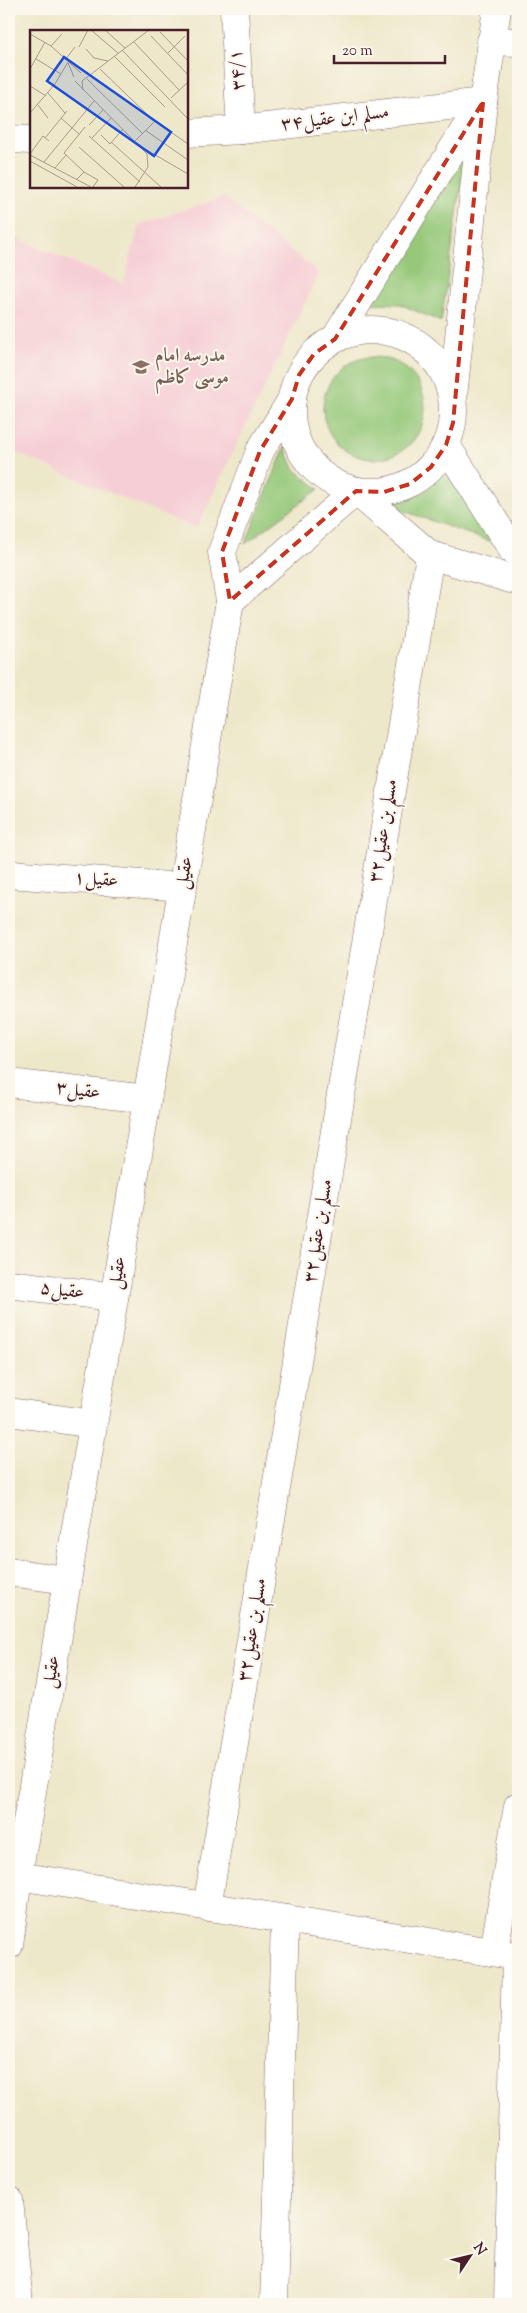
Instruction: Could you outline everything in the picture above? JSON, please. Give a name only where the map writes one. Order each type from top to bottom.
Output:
[{"type":"street","name":"۳۴/۱","points":[[234,9],[241,130]]},
{"type":"street","points":[[453,401],[445,376],[430,355],[410,339],[385,331],[359,331],[335,339],[314,354],[299,375],[292,399],[292,424],[300,447],[314,467],[333,482],[356,491],[384,492],[410,484],[431,467],[446,445],[453,423],[453,401],[483,102],[496,9]]},
{"type":"street","points":[[492,41],[518,42]]},
{"type":"street","name":"مسلم ابن عقیل۳۴","points":[[188,133],[241,130],[483,102]]},
{"type":"street","points":[[335,339],[483,102]]},
{"type":"street","points":[[9,139],[30,140]]},
{"type":"street","name":"عقیل","points":[[9,1945],[18,1876],[230,601],[222,552],[260,451],[292,399]]},
{"type":"street","points":[[446,445],[512,549],[518,554]]},
{"type":"street","points":[[356,491],[430,555],[518,581]]},
{"type":"street","points":[[230,601],[356,491]]},
{"type":"street","name":"مسلم بن عقیل۳۲","points":[[207,1907],[430,555]]},
{"type":"street","name":"عقیل۱","points":[[9,874],[183,887]]},
{"type":"street","name":"عقیل۳","points":[[9,1083],[147,1099]]},
{"type":"street","name":"عقیل۵","points":[[9,1284],[114,1297]]},
{"type":"street","points":[[9,1412],[93,1424]]},
{"type":"street","points":[[9,1572],[68,1580]]},
{"type":"street","points":[[494,1952],[518,1806]]},
{"type":"street","points":[[18,1876],[516,1956],[508,2304]]},
{"type":"street","points":[[274,2304],[285,1919]]},
{"type":"street","points":[[9,2200],[19,2304]]},
{"type":"highlighted area","points":[[483,102],[453,423],[446,445],[431,467],[410,484],[384,492],[356,491],[230,601],[222,552],[260,451],[292,399],[299,375],[314,354],[335,339]]},
{"type":"shaded area","name":"مدرسه امام موسی کاظم","points":[[224,197],[319,273],[196,529],[9,450],[9,235],[124,284],[139,225]]},
{"type":"green space","points":[[468,140],[441,322],[400,304],[370,303]]},
{"type":"green space","points":[[374,357],[394,361],[410,372],[421,388],[425,408],[421,428],[410,444],[394,455],[374,459],[354,455],[338,444],[327,428],[323,408],[327,388],[338,372],[354,361]]},
{"type":"green space","points":[[285,447],[294,469],[319,489],[245,544]]},
{"type":"green space","points":[[444,467],[497,544],[387,505],[427,490]]},
{"type":"place","name":"مدرسه امام موسی کاظم","points":[[141,367]]}]
